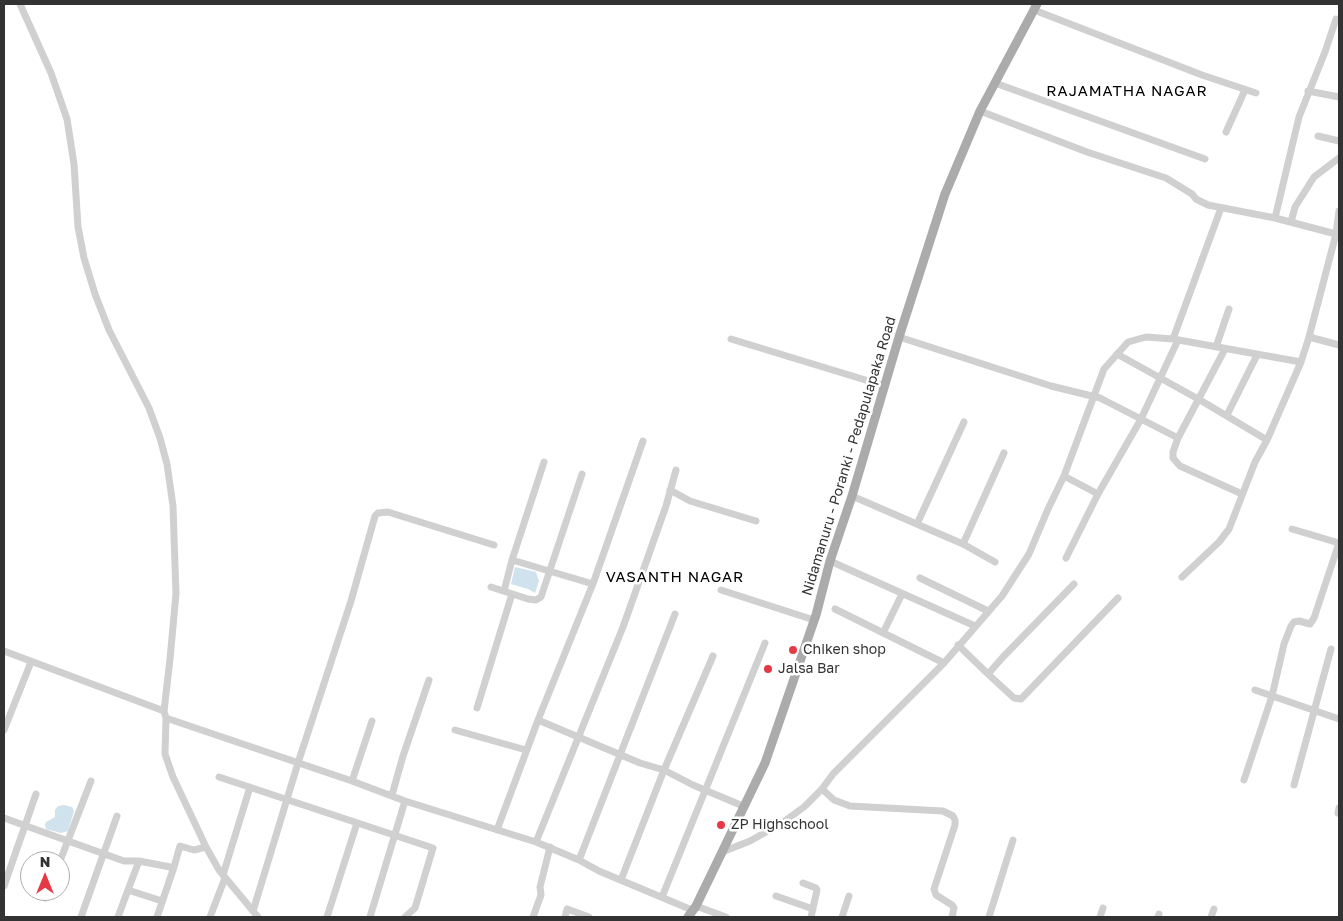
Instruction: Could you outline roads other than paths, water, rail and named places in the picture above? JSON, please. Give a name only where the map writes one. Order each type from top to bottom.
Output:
[{"type":"main road","name":"Nidamanuru - Poranki - Pedapulapaka Road","points":[[692,911],[765,763],[814,620],[830,561],[852,496],[899,338],[945,194],[980,111],[1035,7]]},
{"type":"street","points":[[20,4],[51,73],[67,119],[74,164],[78,227],[94,294],[109,330],[149,408],[167,464],[173,506],[176,594],[165,714],[165,743],[168,765],[206,847],[224,876],[256,914]]},
{"type":"street","points":[[1035,7],[1202,75],[1256,93]]},
{"type":"street","points":[[1275,218],[1299,117],[1336,19]]},
{"type":"street","points":[[995,83],[1205,159]]},
{"type":"street","points":[[1226,132],[1245,90]]},
{"type":"street","points":[[1308,91],[1339,97]]},
{"type":"street","points":[[980,111],[1087,152],[1166,178],[1192,194],[1196,199],[1221,208],[1275,218],[1336,234]]},
{"type":"street","points":[[1318,136],[1339,141]]},
{"type":"street","points":[[1291,222],[1295,207],[1314,177],[1339,158]]},
{"type":"street","points":[[1066,558],[1098,494],[1141,418],[1159,379],[1175,340],[1221,208]]},
{"type":"street","points":[[1182,577],[1219,542],[1229,529],[1242,494],[1301,362],[1336,234],[1339,211]]},
{"type":"street","points":[[1216,347],[1229,309]]},
{"type":"street","points":[[722,852],[750,841],[782,823],[804,807],[944,663],[1008,588],[1030,554],[1064,476],[1104,370],[1128,342],[1146,337],[1175,340],[1301,362]]},
{"type":"street","points":[[1309,337],[1339,345]]},
{"type":"street","points":[[899,338],[1051,386],[1093,396],[1141,418],[1178,438]]},
{"type":"street","points":[[731,339],[885,386]]},
{"type":"street","points":[[1225,349],[1200,400],[1178,438],[1172,458],[1180,466],[1242,494]]},
{"type":"street","points":[[1116,354],[1227,415],[1267,440]]},
{"type":"street","points":[[1227,415],[1257,355]]},
{"type":"street","points":[[918,524],[964,422]]},
{"type":"street","points":[[497,830],[526,750],[593,584],[643,441]]},
{"type":"street","points":[[963,544],[1004,453]]},
{"type":"street","points":[[504,591],[512,560],[544,462]]},
{"type":"street","points":[[536,842],[622,627],[676,470]]},
{"type":"street","points":[[492,587],[528,600],[541,597],[582,474]]},
{"type":"street","points":[[1064,476],[1098,494]]},
{"type":"street","points":[[670,490],[690,500],[756,521]]},
{"type":"street","points":[[852,496],[893,516],[918,524],[963,544],[995,562]]},
{"type":"street","points":[[256,914],[298,763],[378,513],[388,512],[494,545]]},
{"type":"street","points":[[1244,780],[1272,696],[1284,644],[1291,626],[1294,622],[1299,621],[1310,624],[1314,618],[1339,543],[1292,529]]},
{"type":"street","points":[[512,560],[593,584]]},
{"type":"street","points":[[830,561],[975,626]]},
{"type":"street","points":[[920,578],[988,611]]},
{"type":"street","points":[[988,674],[1074,584]]},
{"type":"street","points":[[721,590],[814,620]]},
{"type":"street","points":[[477,708],[512,594]]},
{"type":"street","points":[[883,633],[902,594]]},
{"type":"street","points":[[958,645],[1014,698],[1021,699],[1118,598]]},
{"type":"street","points":[[835,609],[944,663]]},
{"type":"street","points":[[579,860],[675,614]]},
{"type":"street","points":[[662,897],[764,643]]},
{"type":"street","points":[[1294,784],[1332,649]]},
{"type":"street","points":[[4,651],[165,714],[298,763],[405,801],[550,847],[692,911],[726,917]]},
{"type":"street","points":[[621,880],[664,770],[713,656]]},
{"type":"street","points":[[4,730],[31,662]]},
{"type":"street","points":[[392,795],[429,680]]},
{"type":"street","points":[[1255,690],[1339,719]]},
{"type":"street","points":[[538,720],[640,763],[664,770],[743,806]]},
{"type":"street","points":[[352,781],[372,721]]},
{"type":"street","points":[[455,730],[526,750]]},
{"type":"street","points":[[219,777],[433,848],[415,908],[405,917]]},
{"type":"street","points":[[64,851],[91,781]]},
{"type":"street","points":[[210,917],[250,787]]},
{"type":"street","points":[[822,789],[834,800],[850,806],[943,810],[953,816],[955,825],[934,889],[936,895],[954,908],[952,917]]},
{"type":"street","points":[[4,886],[36,794]]},
{"type":"street","points":[[370,917],[405,801]]},
{"type":"street","points":[[81,917],[117,816]]},
{"type":"street","points":[[4,818],[124,861],[140,861],[174,867]]},
{"type":"street","points":[[327,917],[357,824]]},
{"type":"street","points":[[989,917],[1013,840]]},
{"type":"street","points":[[157,917],[180,846],[194,850],[206,847]]},
{"type":"street","points":[[533,917],[541,895],[540,887],[550,847]]},
{"type":"street","points":[[118,917],[140,861]]},
{"type":"street","points":[[803,884],[817,890],[811,917]]},
{"type":"street","points":[[128,890],[162,901]]},
{"type":"street","points":[[776,896],[813,909]]},
{"type":"street","points":[[842,917],[849,896]]},
{"type":"street","points":[[1100,917],[1103,908]]},
{"type":"street","points":[[565,917],[567,909],[587,917]]},
{"type":"street","points":[[1211,917],[1214,909]]},
{"type":"water","points":[[515,567],[536,572],[539,581],[535,593],[511,584]]},
{"type":"water","points":[[58,806],[72,807],[74,811],[68,831],[61,833],[46,829],[46,822],[55,817],[55,810]]},
{"type":"place","name":"Chiken shop","points":[[793,650]]},
{"type":"place","name":"Jalsa Bar","points":[[768,669]]},
{"type":"place","name":"ZP Highschool","points":[[721,825]]},
{"type":"district","name":"RAJAMATHA NAGAR","points":[[1127,91]]},
{"type":"district","name":"VASANTH NAGAR","points":[[675,577]]}]
